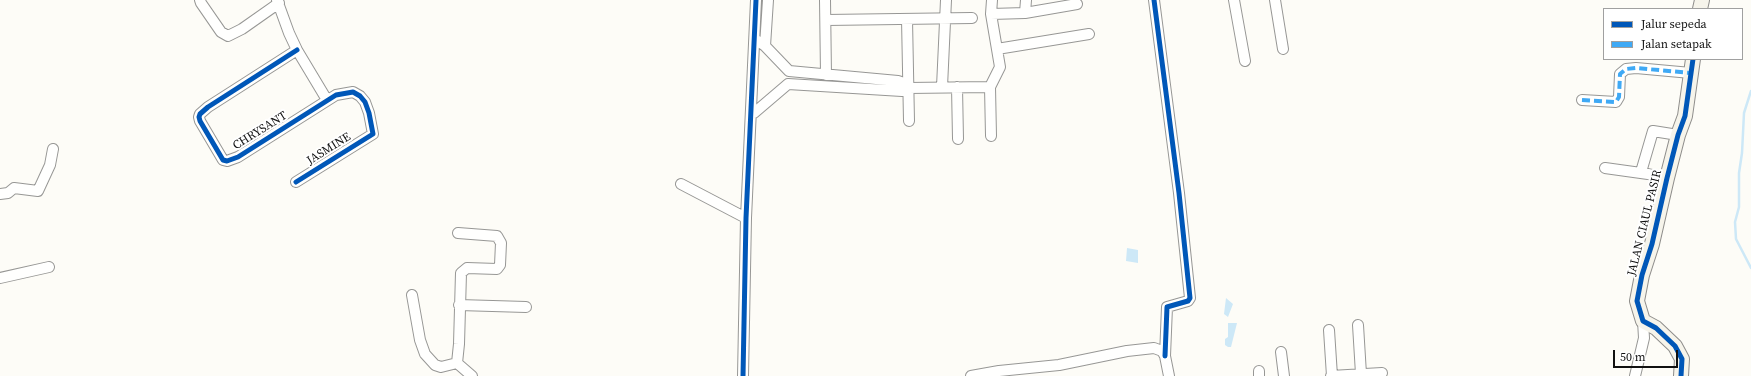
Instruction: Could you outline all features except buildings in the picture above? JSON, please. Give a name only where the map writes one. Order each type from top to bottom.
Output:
[{"type":"street","points":[[200,0],[221,32],[228,36],[242,30],[278,2],[283,18],[297,50],[327,100]]},
{"type":"street","points":[[743,376],[746,218],[756,0]]},
{"type":"street","points":[[765,46],[768,0]]},
{"type":"street","points":[[825,0],[826,75]]},
{"type":"street","points":[[942,87],[946,0]]},
{"type":"street","points":[[991,136],[994,80],[1000,67],[991,14],[992,0]]},
{"type":"street","points":[[1025,13],[1026,0]]},
{"type":"street","points":[[1154,0],[1179,193],[1190,298],[1188,301],[1167,307],[1165,356],[1169,376]]},
{"type":"street","points":[[1234,0],[1245,60]]},
{"type":"street","points":[[1275,0],[1283,49]]},
{"type":"street","points":[[991,14],[1025,13],[1077,4]]},
{"type":"street","points":[[826,20],[972,18]]},
{"type":"street","points":[[908,19],[909,121]]},
{"type":"street","points":[[997,49],[1089,34]]},
{"type":"street","points":[[755,39],[765,46],[789,71],[898,81],[904,83],[908,88]]},
{"type":"street","name":"CHRYSANT","points":[[297,50],[208,107],[200,114],[200,121],[223,160],[227,161],[238,157],[327,100]]},
{"type":"street","name":"JALAN CIAUL PASIR","points":[[1643,321],[1637,301],[1639,288],[1652,244],[1678,135],[1685,116],[1693,60]]},
{"type":"street","points":[[1582,100],[1616,102],[1619,98],[1620,74],[1626,69],[1636,68],[1692,73]]},
{"type":"street","points":[[788,84],[789,71]]},
{"type":"street","points":[[754,113],[788,84],[902,91],[908,88],[957,87],[994,80]]},
{"type":"street","points":[[957,87],[958,139]]},
{"type":"street","name":"JASMINE","points":[[296,182],[373,134],[369,113],[365,102],[360,96],[353,92],[345,92],[336,94],[327,100]]},
{"type":"street","points":[[1641,172],[1653,132],[1655,131],[1678,135]]},
{"type":"street","points":[[0,194],[8,193],[14,188],[38,191],[50,165],[53,149]]},
{"type":"street","points":[[1605,168],[1641,172],[1667,178]]},
{"type":"street","points":[[681,184],[746,218]]},
{"type":"street","points":[[457,363],[459,344],[460,276],[462,271],[467,268],[497,269],[500,265],[501,244],[500,237],[495,235],[458,233]]},
{"type":"street","points":[[0,278],[49,267]]},
{"type":"street","points":[[412,295],[421,346],[426,354],[435,365],[441,367],[457,363]]},
{"type":"street","points":[[459,304],[526,307]]},
{"type":"street","points":[[1635,376],[1644,338],[1643,321]]},
{"type":"street","points":[[1643,321],[1656,328],[1675,346],[1682,359],[1681,376]]},
{"type":"street","points":[[1358,325],[1361,374]]},
{"type":"street","points":[[1329,330],[1332,376],[1382,373]]},
{"type":"street","points":[[971,376],[999,371],[1059,365],[1141,349],[1158,349],[1165,356]]},
{"type":"street","points":[[1281,352],[1284,376]]},
{"type":"street","points":[[457,363],[472,376]]},
{"type":"water","points":[[1127,248],[1138,250],[1138,263],[1126,261]]},
{"type":"water","points":[[1226,298],[1233,304],[1228,317],[1224,314]]},
{"type":"water","points":[[1228,323],[1237,323],[1231,347],[1225,345],[1225,339],[1228,337]]},
{"type":"waterway","points":[[1751,91],[1744,113],[1742,153],[1739,173],[1739,207],[1735,222],[1736,239],[1751,268]]},
{"type":"marked path","points":[[1582,100],[1616,102],[1619,97],[1620,74],[1626,69],[1636,68],[1691,73]]},
{"type":"cycle path","points":[[743,376],[746,218],[756,0]]},
{"type":"cycle path","points":[[1154,0],[1179,193],[1190,298],[1188,301],[1167,307],[1165,356]]},
{"type":"cycle path","points":[[296,182],[373,134],[369,113],[365,102],[360,96],[353,92],[336,95],[238,157],[227,161],[223,160],[199,117],[200,114],[208,107],[297,50]]},
{"type":"cycle path","points":[[1681,376],[1682,359],[1675,346],[1656,328],[1643,321],[1637,301],[1642,275],[1652,244],[1678,135],[1685,116],[1693,60]]}]
